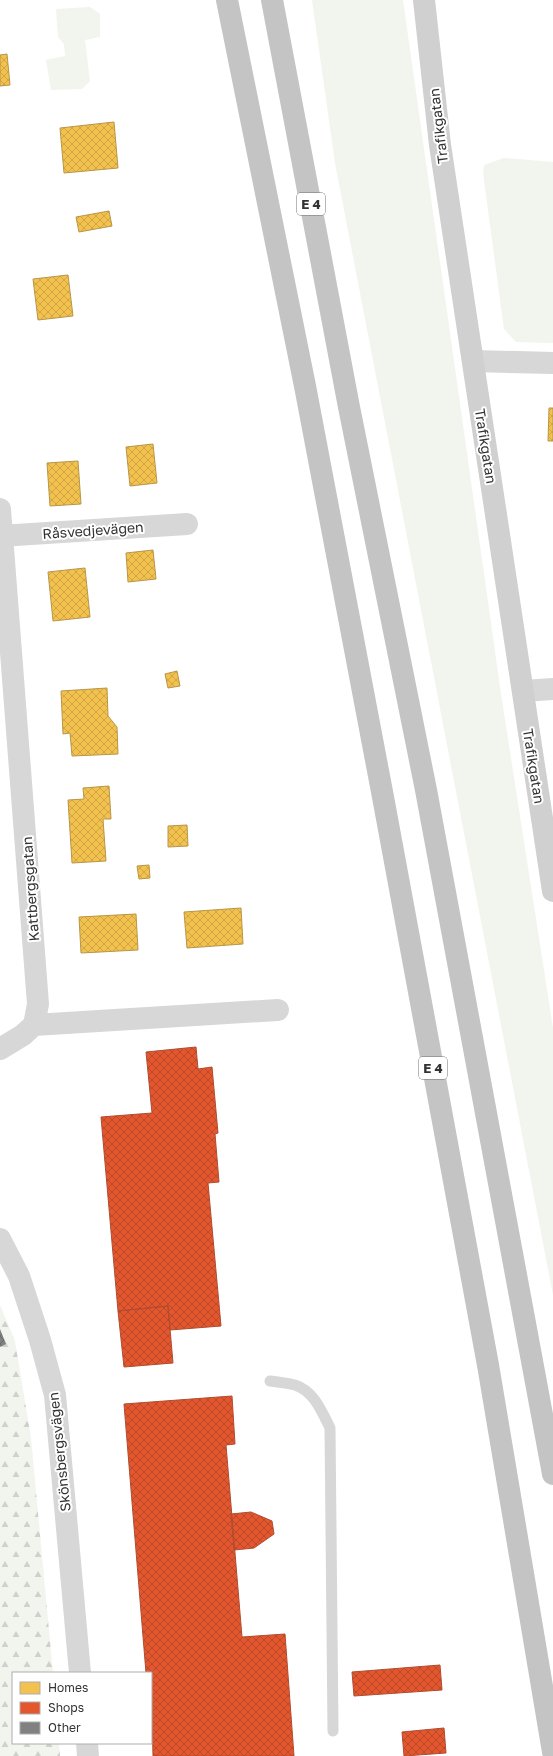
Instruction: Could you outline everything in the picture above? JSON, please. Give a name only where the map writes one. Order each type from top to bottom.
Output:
[{"type":"highway","name":"E 4","points":[[227,0],[306,386],[383,797],[488,1365],[553,1752]]},
{"type":"highway","name":"E 4","points":[[272,0],[349,407],[426,790],[553,1474]]},
{"type":"main road","name":"Trafikgatan","points":[[424,0],[440,145],[553,891]]},
{"type":"street","points":[[473,361],[553,363]]},
{"type":"street","name":"Kattbergsgatan","points":[[0,509],[38,1004],[34,1026]]},
{"type":"street","name":"Råsvedjevägen","points":[[1,536],[187,524]]},
{"type":"street","points":[[523,691],[553,689]]},
{"type":"street","points":[[0,1049],[23,1035],[34,1026],[278,1010]]},
{"type":"street","name":"Skönsbergsvägen","points":[[0,1239],[19,1276],[40,1340],[55,1395],[80,1672]]},
{"type":"street","points":[[87,1744],[88,1756]]},
{"type":"lane","points":[[270,1381],[296,1385],[308,1393],[320,1407],[330,1428],[333,1731]]},
{"type":"green space","points":[[312,0],[403,0],[501,694],[553,1028],[553,1295],[335,163]]},
{"type":"green space","points":[[90,7],[100,14],[100,37],[85,40],[90,81],[82,89],[51,90],[46,60],[65,56],[64,44],[58,37],[56,9]]},
{"type":"green space","points":[[504,158],[553,162],[553,343],[516,342],[504,329],[483,173],[484,165]]},
{"type":"green space","points":[[0,1305],[15,1341],[31,1438],[53,1672],[12,1672],[12,1744],[59,1744],[60,1756],[0,1756]]},
{"type":"building: Homes","points":[[7,54],[10,85],[0,86],[0,55]]},
{"type":"building: Homes","points":[[114,122],[118,168],[64,173],[60,128]]},
{"type":"building: Homes","points":[[109,211],[112,226],[79,232],[76,217]]},
{"type":"building: Homes","points":[[68,275],[73,316],[38,320],[33,279]]},
{"type":"building: Homes","points":[[549,408],[553,408],[553,441],[548,441]]},
{"type":"building: Homes","points":[[153,444],[157,483],[130,486],[126,447]]},
{"type":"building: Homes","points":[[78,461],[81,504],[50,506],[47,463]]},
{"type":"building: Homes","points":[[153,550],[156,579],[128,582],[126,553]]},
{"type":"building: Homes","points":[[85,568],[90,617],[53,621],[48,572]]},
{"type":"building: Homes","points":[[177,671],[180,686],[168,688],[165,674]]},
{"type":"building: Homes","points":[[107,688],[108,716],[117,727],[118,754],[72,756],[70,733],[63,734],[61,691]]},
{"type":"building: Homes","points":[[109,786],[111,819],[103,819],[106,861],[72,863],[68,800],[84,799],[83,788]]},
{"type":"building: Homes","points":[[187,825],[188,846],[168,847],[168,826]]},
{"type":"building: Homes","points":[[149,865],[150,878],[139,879],[137,866]]},
{"type":"building: Homes","points":[[241,908],[243,944],[187,948],[184,912]]},
{"type":"building: Homes","points":[[136,914],[138,950],[81,953],[79,917]]},
{"type":"building: Shops","points":[[196,1047],[198,1069],[212,1067],[218,1133],[215,1134],[219,1182],[208,1183],[221,1326],[170,1330],[168,1306],[118,1311],[101,1117],[152,1113],[146,1052]]},
{"type":"building: Shops","points":[[168,1306],[173,1363],[124,1367],[118,1311]]},
{"type":"building: Shops","points":[[232,1396],[235,1444],[226,1445],[242,1637],[285,1634],[294,1756],[153,1756],[152,1672],[146,1672],[124,1404]]},
{"type":"building: Shops","points":[[251,1512],[272,1521],[274,1534],[254,1548],[234,1550],[231,1514]]},
{"type":"building: Shops","points":[[440,1665],[442,1690],[354,1696],[352,1672]]},
{"type":"building: Shops","points":[[444,1728],[446,1753],[404,1756],[402,1732]]},
{"type":"building: Other","points":[[0,1329],[6,1344],[0,1347]]}]
